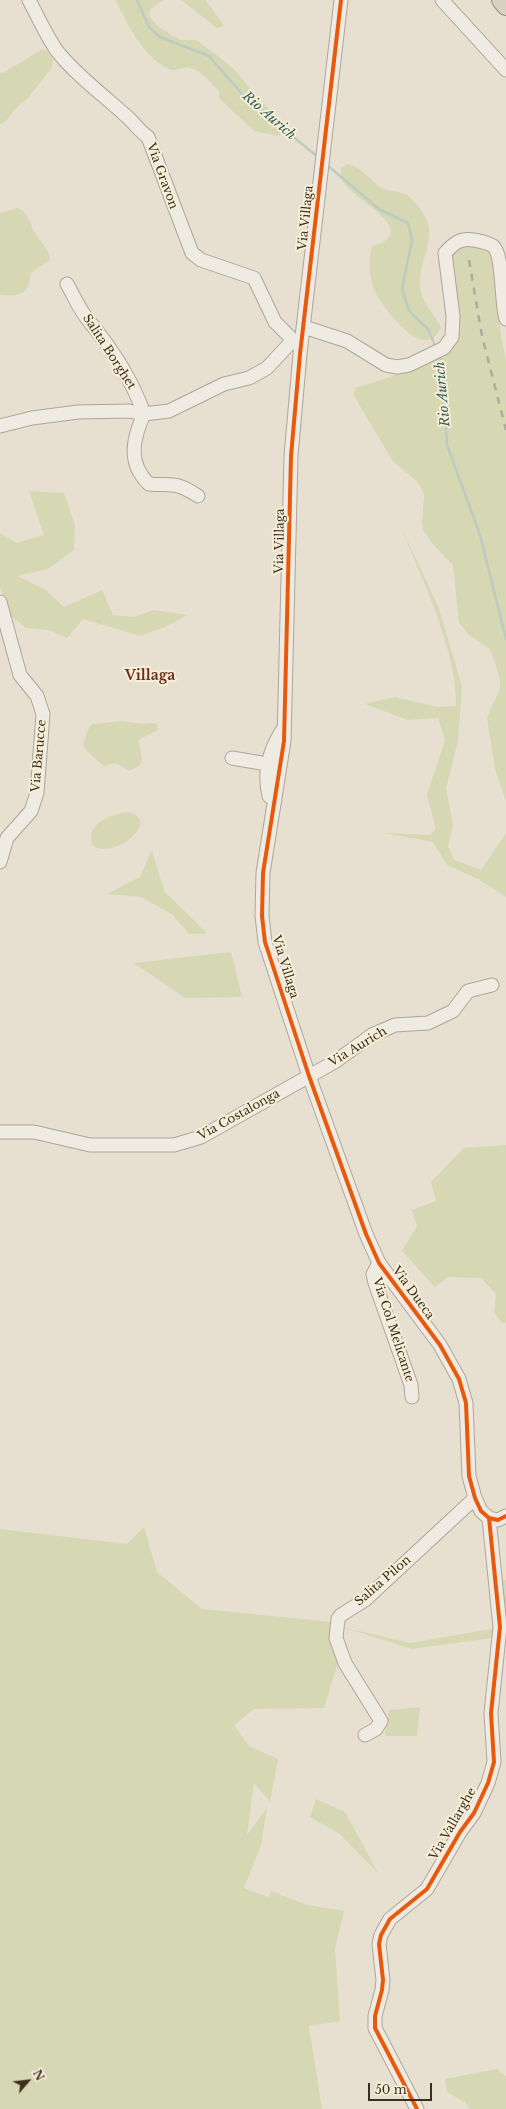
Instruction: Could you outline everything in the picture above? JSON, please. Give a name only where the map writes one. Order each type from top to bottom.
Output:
[{"type":"highway","points":[[501,0],[506,6]]},
{"type":"street","name":"Via Gravon","points":[[29,0],[45,31],[58,51],[80,75],[127,116],[137,130],[148,137],[192,253],[201,260],[254,278],[274,322],[297,345]]},
{"type":"street","name":"Via Villaga","points":[[309,1076],[264,935],[262,916],[263,873],[275,800],[284,727],[291,456],[297,345],[304,327],[341,0]]},
{"type":"street","points":[[442,0],[506,70]]},
{"type":"street","points":[[304,327],[347,341],[386,365],[397,367],[409,364],[444,348],[452,337],[452,316],[445,253],[454,244],[462,240],[480,241],[494,246],[497,251],[501,260],[501,288],[506,319]]},
{"type":"street","name":"Salita Borghet","points":[[67,284],[88,321],[98,330],[128,375],[144,414]]},
{"type":"street","points":[[0,426],[32,418],[78,412],[129,412],[144,414],[169,411],[224,384],[249,378],[267,368],[297,345]]},
{"type":"street","points":[[144,414],[136,432],[133,444],[136,462],[141,477],[149,484],[174,484],[184,486],[198,496]]},
{"type":"street","name":"Via Barucce","points":[[0,602],[20,675],[37,696],[43,714],[37,793],[31,811],[7,838],[0,862]]},
{"type":"street","points":[[275,800],[269,796],[266,785],[268,764],[274,743],[284,727]]},
{"type":"street","points":[[232,758],[268,764]]},
{"type":"street","name":"Via Aurich","points":[[309,1076],[336,1061],[372,1035],[395,1025],[428,1023],[453,1010],[468,991],[492,985]]},
{"type":"street","name":"Via Costalonga","points":[[0,1132],[34,1132],[90,1145],[174,1145],[200,1137],[309,1076]]},
{"type":"street","name":"Via Dueca","points":[[309,1076],[366,1234],[379,1263],[440,1345],[459,1378],[466,1404],[469,1476],[475,1498],[481,1511],[489,1518]]},
{"type":"street","name":"Via Col Melicante","points":[[379,1263],[373,1274],[375,1283],[411,1385],[412,1398]]},
{"type":"street","name":"Salita Pilon","points":[[365,1735],[376,1729],[381,1721],[344,1663],[336,1638],[338,1619],[341,1614],[365,1600],[475,1498]]},
{"type":"street","points":[[489,1518],[498,1520],[506,1516]]},
{"type":"street","name":"Via Vallarghe","points":[[417,2109],[375,2028],[375,2016],[383,1980],[379,1944],[381,1935],[390,1920],[427,1889],[460,1832],[474,1813],[488,1783],[494,1762],[492,1713],[503,1639],[489,1518]]},
{"type":"green space","points":[[116,0],[164,0],[151,9],[149,16],[160,28],[181,40],[196,40],[223,60],[237,72],[257,98],[286,124],[285,131],[279,136],[254,131],[219,98],[219,91],[209,80],[196,70],[187,67],[172,70],[152,58],[137,39]]},
{"type":"green space","points":[[181,0],[206,0],[224,26],[217,28]]},
{"type":"green space","points":[[43,49],[49,53],[53,60],[52,67],[29,97],[15,109],[6,121],[0,124],[0,72],[3,73]]},
{"type":"green space","points":[[348,164],[358,168],[382,188],[408,196],[418,206],[427,220],[429,239],[420,278],[420,289],[426,304],[441,327],[434,337],[425,340],[415,337],[405,330],[387,310],[373,288],[370,262],[372,246],[386,240],[391,233],[389,225],[382,216],[350,190],[344,183],[341,168]]},
{"type":"green space","points":[[18,208],[27,215],[35,233],[46,249],[50,260],[31,273],[28,287],[25,291],[15,295],[0,295],[0,213]]},
{"type":"green space","points":[[465,244],[483,246],[491,254],[501,336],[506,361],[506,801],[495,769],[487,718],[500,688],[500,680],[493,656],[490,649],[469,635],[459,623],[453,565],[432,543],[423,530],[422,522],[424,495],[421,488],[417,482],[392,460],[353,394],[357,387],[397,375],[422,364],[458,342],[450,254]]},
{"type":"green space","points":[[29,491],[64,493],[75,525],[74,550],[48,569],[17,576],[46,590],[64,607],[102,590],[113,615],[134,617],[153,610],[187,615],[165,627],[140,636],[83,619],[67,638],[49,630],[26,628],[9,614],[0,586],[0,533],[16,543],[44,535]]},
{"type":"green space","points":[[401,527],[438,606],[462,686],[458,741],[446,788],[453,825],[448,846],[454,860],[481,870],[506,833],[506,897],[478,879],[447,865],[433,842],[384,833],[430,835],[436,829],[427,795],[445,740],[438,718],[408,720],[365,704],[395,697],[437,707],[456,706],[455,684],[445,638]]},
{"type":"green space","points":[[123,721],[141,724],[156,723],[158,730],[138,740],[142,759],[139,765],[129,771],[116,763],[104,766],[87,751],[83,744],[92,724]]},
{"type":"green space","points":[[129,812],[136,815],[141,821],[139,828],[129,840],[106,849],[98,848],[92,845],[91,833],[102,820],[117,814]]},
{"type":"green space","points":[[152,850],[164,891],[207,933],[189,934],[173,915],[141,897],[107,894],[140,877]]},
{"type":"green space","points":[[231,952],[242,997],[185,998],[134,963]]},
{"type":"green space","points":[[506,1145],[506,1323],[502,1323],[494,1312],[496,1294],[481,1278],[448,1277],[435,1287],[402,1251],[417,1226],[411,1210],[436,1201],[431,1182],[464,1148]]},
{"type":"green space","points":[[144,1527],[157,1572],[202,1609],[331,1622],[338,1663],[324,1708],[254,1709],[234,1725],[249,1746],[278,1759],[270,1802],[254,1783],[247,1835],[267,1808],[261,1845],[244,1888],[268,1897],[271,1891],[307,1905],[344,1911],[335,1949],[340,2021],[309,2026],[322,2109],[0,2109],[0,1529],[127,1544]]},
{"type":"green space","points":[[502,1579],[506,1580],[506,1636],[412,1649],[342,1627],[410,1643],[492,1629]]},
{"type":"green space","points":[[420,1707],[417,1736],[385,1736],[389,1710]]},
{"type":"green space","points":[[316,1799],[345,1812],[378,1873],[340,1834],[310,1817]]},
{"type":"green space","points":[[497,2069],[506,2076],[506,2109],[470,2109],[465,2102],[447,2092],[445,2079]]},
{"type":"waterway","name":"Rio Aurich","points":[[137,0],[149,27],[160,37],[209,56],[243,95],[319,158]]},
{"type":"waterway","name":"Rio Aurich","points":[[326,164],[379,209],[408,223],[412,240],[402,289],[409,311],[428,329],[436,348]]},
{"type":"waterway","name":"Rio Aurich","points":[[439,354],[442,361],[447,445],[480,535],[506,639]]},
{"type":"railway","points":[[469,260],[482,336],[506,430]]},
{"type":"cycle path","points":[[341,0],[300,354],[291,456],[284,741],[263,873],[262,916],[265,942],[309,1076],[366,1234],[379,1263],[440,1345],[459,1379],[466,1403],[469,1476],[475,1498],[481,1511],[489,1518],[498,1520],[506,1516]]},
{"type":"cycle path","points":[[417,2109],[375,2028],[375,2016],[383,1980],[379,1944],[381,1935],[390,1919],[427,1889],[460,1832],[474,1813],[488,1783],[494,1762],[491,1713],[500,1627],[489,1518]]},
{"type":"district","name":"Villaga","points":[[150,676]]}]
